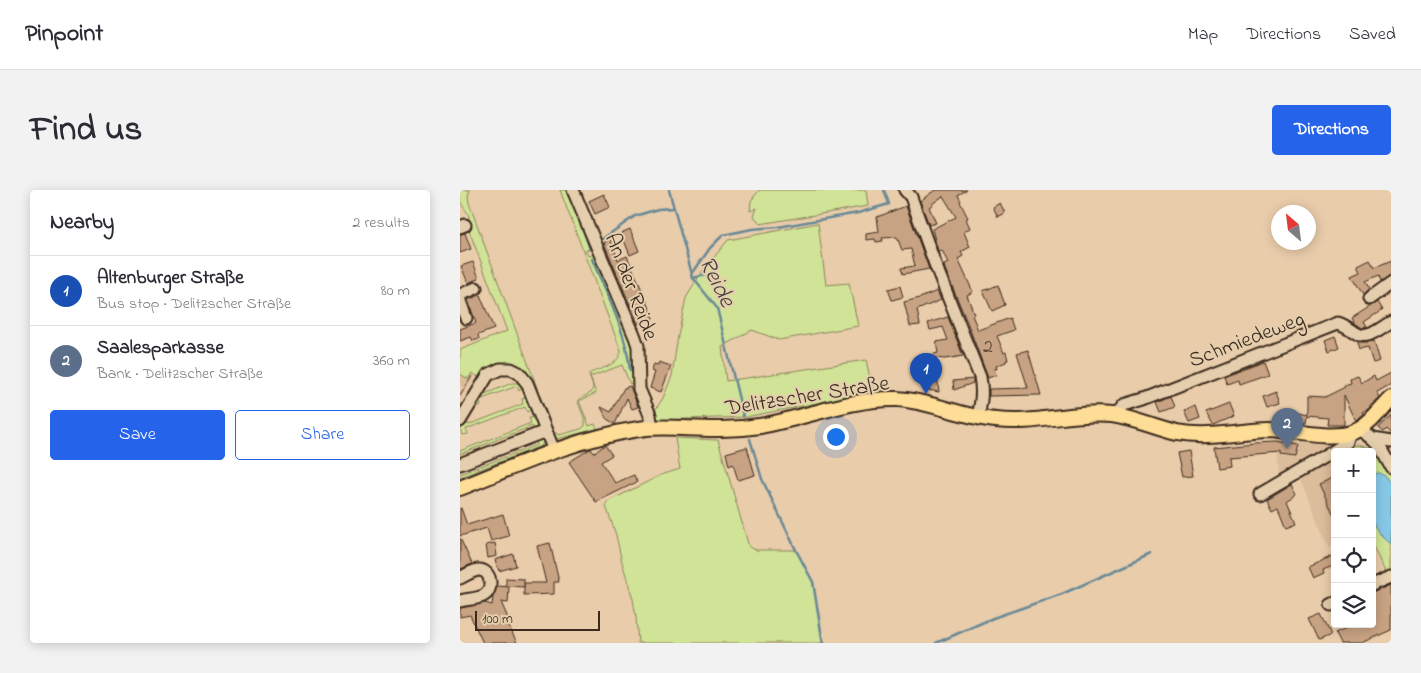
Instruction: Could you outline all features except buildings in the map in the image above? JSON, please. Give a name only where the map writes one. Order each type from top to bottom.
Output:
[{"type":"main road","name":"Delitzscher Straße","points":[[460,488],[602,436],[652,428],[746,428],[767,425],[852,404],[884,399],[925,403],[996,420],[1027,421],[1098,414],[1115,416],[1176,433],[1194,436],[1271,430],[1325,435],[1355,431]]},
{"type":"main road","points":[[1355,431],[1369,422],[1391,399]]},
{"type":"street","name":"An der Reide","points":[[573,190],[638,346],[639,389],[650,415],[652,428]]},
{"type":"street","points":[[905,190],[911,197],[980,377],[982,399],[978,417]]},
{"type":"street","points":[[1369,299],[1391,283]]},
{"type":"street","points":[[460,295],[476,288]]},
{"type":"street","points":[[460,301],[466,318]]},
{"type":"street","name":"Schmiedeweg","points":[[1115,416],[1124,405],[1338,323],[1360,336],[1366,336],[1391,322]]},
{"type":"street","points":[[460,421],[488,375],[500,369],[510,369],[519,373],[527,383],[554,452]]},
{"type":"street","points":[[460,464],[546,431]]},
{"type":"street","points":[[1260,494],[1348,442],[1355,431],[1373,439],[1391,442]]},
{"type":"street","points":[[1373,439],[1391,467]]},
{"type":"street","points":[[460,578],[477,570],[488,574],[490,580],[490,588],[484,596],[460,601]]},
{"type":"street","points":[[1376,583],[1391,577]]},
{"type":"shaded area","points":[[471,374],[475,376],[460,400],[460,392],[463,387],[460,386],[460,377],[461,375],[468,379]]},
{"type":"shaded area","points":[[1277,439],[1328,443],[1331,450],[1331,546],[1329,547],[1299,474],[1279,478]]},
{"type":"green space","points":[[460,190],[470,190],[468,196],[469,203],[553,431],[559,435],[581,429],[585,426],[585,420],[578,400],[592,392],[593,387],[589,375],[617,360],[621,351],[560,190],[570,190],[593,248],[585,250],[588,256],[594,254],[629,338],[633,356],[634,383],[630,384],[622,365],[590,377],[596,393],[579,401],[589,426],[595,424],[597,429],[556,439],[553,436],[530,377],[516,366],[499,364],[488,370],[480,378],[472,373],[468,379],[460,374],[460,350],[507,331],[467,225],[469,216],[461,203]]},
{"type":"green space","points":[[759,190],[866,190],[868,206],[760,224],[754,216],[757,208],[750,211],[751,201]]},
{"type":"green space","points":[[818,223],[826,285],[849,283],[858,326],[779,340],[752,330],[722,347],[726,381],[866,360],[873,392],[746,417],[658,420],[654,412],[663,398],[672,376],[686,298],[702,272],[728,240]]},
{"type":"green space","points":[[512,383],[521,383],[523,387],[519,391],[517,386],[479,400],[481,406],[474,408],[480,396]]},
{"type":"green space","points":[[526,398],[531,407],[527,412],[525,407],[466,429],[468,434],[462,435],[461,431],[466,420],[468,425],[523,404],[522,399]]},
{"type":"green space","points":[[529,418],[535,418],[538,426],[534,431],[532,426],[460,454],[460,451],[531,423]]},
{"type":"green space","points":[[540,438],[543,441],[541,446],[460,477],[460,474],[537,445],[535,439]]},
{"type":"green space","points":[[675,438],[718,440],[749,547],[756,550],[796,550],[813,582],[822,643],[638,643],[633,599],[616,535],[606,506],[607,502],[661,475],[680,469]]},
{"type":"green space","points":[[1359,445],[1369,448],[1347,448]]},
{"type":"green space","points":[[1376,453],[1391,477],[1391,572],[1387,574],[1376,551]]},
{"type":"water","points":[[1376,473],[1386,477],[1391,485],[1391,544],[1376,528]]},
{"type":"waterway","points":[[567,190],[579,219]]},
{"type":"waterway","name":"Reide","points":[[669,190],[693,278],[717,308],[743,416]]},
{"type":"waterway","points":[[692,274],[710,248],[723,235],[858,213],[889,204],[884,190]]},
{"type":"waterway","points":[[598,242],[635,216],[658,209],[673,208]]},
{"type":"waterway","points":[[581,224],[590,249]]},
{"type":"waterway","points":[[592,259],[620,327],[630,370]]},
{"type":"waterway","points":[[693,278],[706,275]]},
{"type":"waterway","name":"Reide","points":[[750,439],[762,479],[813,582],[823,643]]},
{"type":"waterway","points":[[936,643],[993,618],[1062,594],[1152,554]]},
{"type":"tram line","points":[[460,396],[472,376]]},
{"type":"place","name":"Altenburger Straße","points":[[926,394]]},
{"type":"place","name":"Saalesparkasse","points":[[1287,449]]}]
